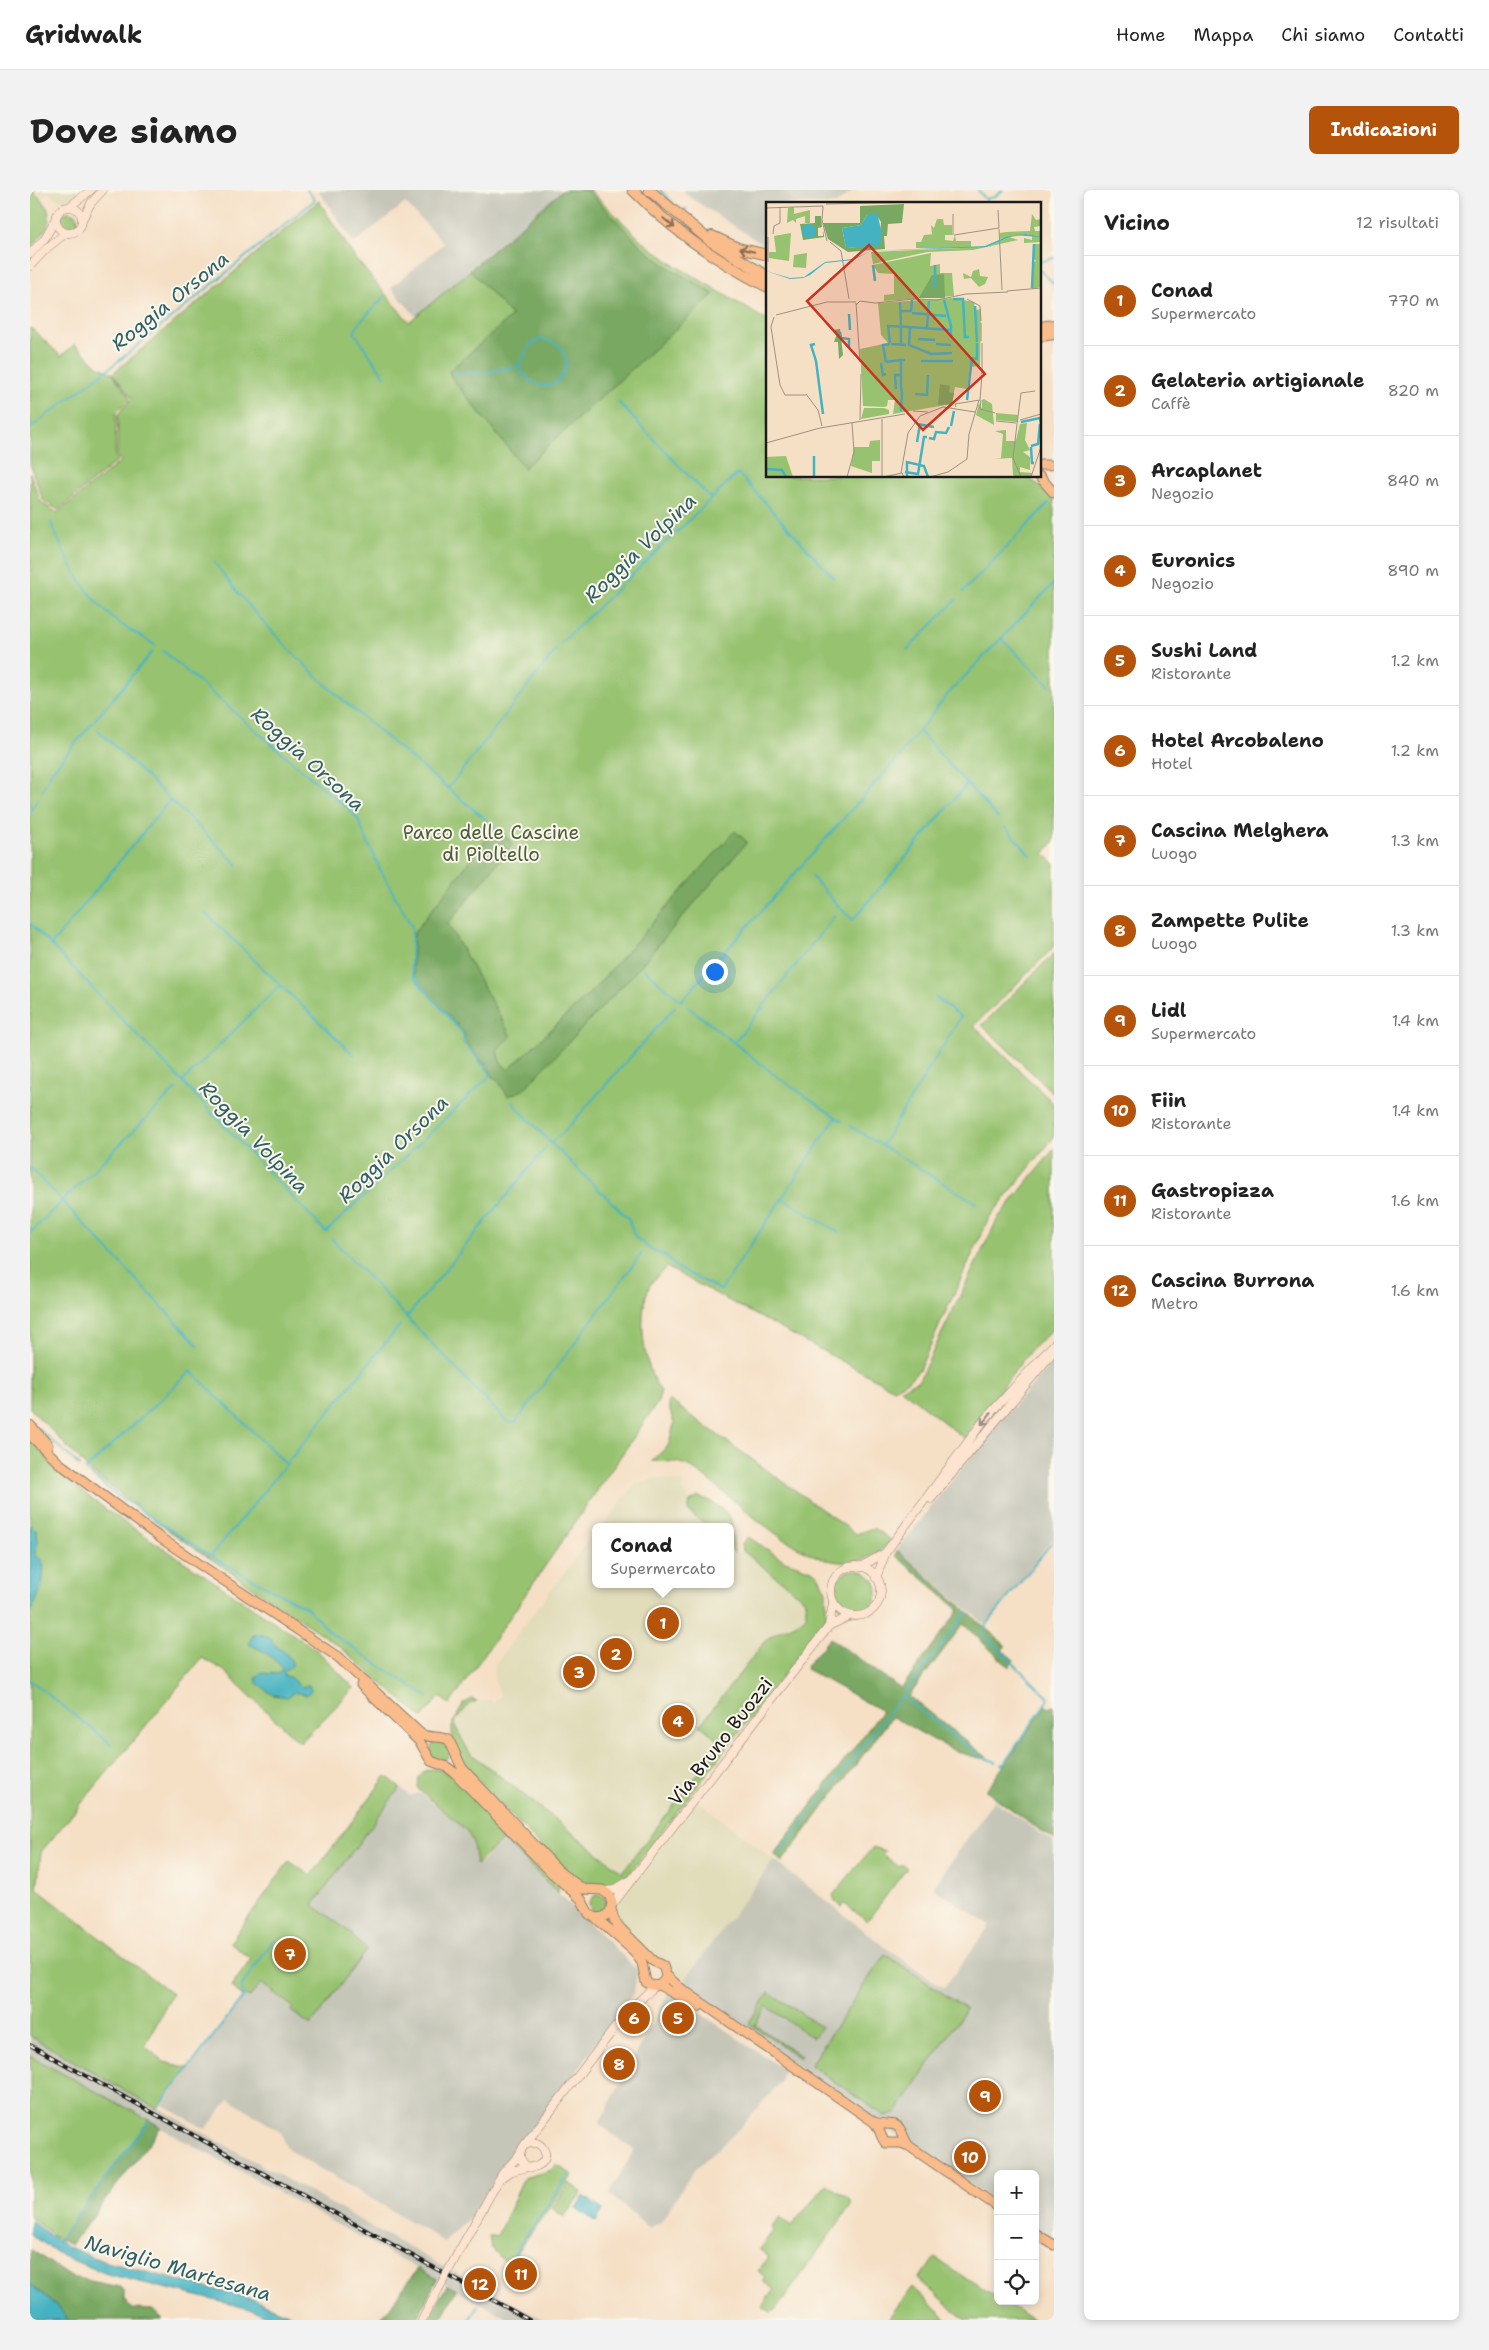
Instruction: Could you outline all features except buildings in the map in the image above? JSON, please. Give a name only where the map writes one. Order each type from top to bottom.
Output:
[{"type":"highway","points":[[633,190],[665,220],[702,249],[766,286]]},
{"type":"highway","points":[[649,190],[709,240],[766,276]]},
{"type":"highway","points":[[656,190],[693,223],[712,236],[738,248],[766,255]]},
{"type":"main road","points":[[30,254],[45,238],[61,210],[69,207],[91,190]]},
{"type":"main road","points":[[30,266],[48,247],[66,233],[78,230],[89,206],[103,190]]},
{"type":"main road","points":[[69,207],[77,210],[82,220]]},
{"type":"main road","points":[[56,218],[58,228],[66,233]]},
{"type":"main road","points":[[1041,478],[1054,493]]},
{"type":"main road","points":[[912,1519],[985,1419],[1054,1344]]},
{"type":"main road","points":[[876,1578],[886,1552],[1054,1351]]},
{"type":"main road","points":[[30,1426],[71,1472]]},
{"type":"main road","points":[[30,1435],[71,1472],[159,1537],[322,1646],[357,1673],[418,1732],[434,1738],[447,1739],[462,1768],[562,1874],[578,1886],[593,1891],[604,1891],[610,1897],[616,1924],[656,1963],[663,1966],[666,1975],[679,1987],[884,2129],[897,2126],[900,2140],[994,2204]]},
{"type":"main road","points":[[860,1567],[886,1552]]},
{"type":"main road","points":[[860,1567],[870,1571],[876,1578],[881,1590],[876,1605],[867,1614],[850,1616],[840,1611],[833,1603],[830,1591],[836,1576],[846,1568],[860,1567]]},
{"type":"main road","name":"Via Bruno Buozzi","points":[[829,1626],[833,1603]]},
{"type":"main road","name":"Via Bruno Buozzi","points":[[612,1908],[829,1626],[850,1616]]},
{"type":"main road","points":[[322,1646],[420,1742],[431,1761],[455,1773],[584,1905],[587,1913],[596,1918],[634,1951],[640,1960],[649,1984],[657,1986],[741,2031]]},
{"type":"main road","points":[[427,1753],[428,1744],[434,1738]]},
{"type":"main road","points":[[440,1764],[450,1760],[454,1750]]},
{"type":"main road","name":"Via Bruno Buozzi","points":[[604,1891],[616,1889],[636,1875]]},
{"type":"main road","points":[[584,1905],[586,1898],[593,1891]]},
{"type":"main road","points":[[596,1918],[604,1917],[612,1908]]},
{"type":"main road","points":[[422,2320],[504,2172],[528,2144],[631,2006],[641,1990],[644,1974],[650,1964],[656,1963]]},
{"type":"main road","points":[[631,2006],[664,1981],[666,1975]]},
{"type":"main road","points":[[498,2182],[510,2172],[528,2166],[538,2166],[543,2161],[545,2154],[541,2146],[541,2125]]},
{"type":"main road","points":[[884,2129],[882,2138],[886,2143],[900,2140]]},
{"type":"main road","points":[[528,2144],[536,2143],[541,2146]]},
{"type":"main road","points":[[520,2153],[522,2161],[528,2166]]},
{"type":"main road","points":[[1039,2235],[1054,2245]]},
{"type":"shaded area","points":[[35,190],[82,190],[74,198],[58,200],[48,192],[43,197]]},
{"type":"shaded area","points":[[318,190],[563,190],[470,270],[512,316],[428,330],[391,288],[444,243],[405,203],[354,243]]},
{"type":"shaded area","points":[[683,190],[854,190],[839,202],[766,202],[766,245],[762,244],[688,196]]},
{"type":"shaded area","points":[[1054,1361],[1054,1542],[1051,1540],[986,1625],[897,1550],[998,1423]]},
{"type":"shaded area","points":[[664,1478],[683,1483],[682,1490],[690,1502],[688,1507],[690,1512],[703,1523],[605,1523],[634,1486],[652,1479]]},
{"type":"shaded area","points":[[592,1536],[592,1588],[734,1588],[734,1553],[743,1551],[799,1595],[807,1610],[801,1621],[783,1628],[766,1640],[700,1725],[722,1742],[622,1872],[472,1755],[465,1746],[455,1726],[457,1720],[471,1702],[490,1700],[494,1703],[501,1695],[494,1678],[494,1666]]},
{"type":"shaded area","points":[[400,1787],[410,1796],[420,1793],[467,1831],[480,1864],[503,1839],[637,1970],[634,1992],[541,2120],[526,2135],[519,2153],[497,2177],[473,2214],[444,2243],[437,2237],[290,2151],[283,2141],[282,2133],[229,2099],[206,2129],[163,2105],[244,1994],[249,1998],[261,1983],[311,2025],[367,1949],[355,1940],[351,1933],[312,1905]]},
{"type":"shaded area","points":[[696,1800],[774,1860],[680,1986],[622,1927],[615,1911],[615,1905]]},
{"type":"shaded area","points":[[994,1800],[1054,1843],[1054,2243],[1039,2233],[1039,2170],[994,2170],[994,2201],[680,1986],[774,1860],[886,1948],[944,1988],[990,1925],[933,1888]]},
{"type":"shaded area","points":[[669,1992],[783,2069],[781,2082],[734,2134],[694,2170],[660,2223],[649,2228],[609,2194],[634,2150],[599,2124]]},
{"type":"shaded area","points":[[30,2036],[433,2261],[471,2281],[474,2276],[489,2285],[487,2289],[544,2320],[511,2320],[30,2056]]},
{"type":"green space","points":[[30,190],[47,207],[49,220],[40,237],[30,248]]},
{"type":"green space","points":[[563,190],[587,190],[642,247],[665,265],[714,294],[524,468],[451,377],[449,371],[512,316],[470,270]]},
{"type":"green space","name":"Parco delle Cascine di Pioltello","points":[[566,190],[590,190],[643,242],[670,262],[766,320],[766,478],[1027,478],[1054,494],[1054,841],[1044,854],[1054,863],[1054,947],[974,1026],[1054,1104],[1054,1137],[989,1218],[919,1370],[909,1380],[894,1389],[666,1267],[650,1285],[646,1296],[643,1324],[649,1368],[661,1391],[658,1402],[450,1704],[439,1697],[422,1718],[339,1646],[165,1528],[91,1472],[30,1408],[30,473],[40,501],[57,513],[121,461],[117,456],[118,414],[132,398],[113,373],[319,201],[355,258],[409,322]]},
{"type":"green space","points":[[69,212],[75,215],[78,221],[75,227],[69,230],[63,227],[60,221],[63,215]]},
{"type":"green space","points":[[30,327],[61,356],[75,344],[98,366],[112,373],[130,398],[116,413],[115,456],[118,460],[58,510],[43,500],[30,464]]},
{"type":"green space","points":[[496,827],[513,844],[448,924],[511,1036],[497,1051],[500,1061],[508,1070],[589,994],[735,831],[747,842],[629,979],[523,1090],[508,1096],[497,1079],[492,1077],[491,1072],[463,1040],[465,1034],[415,978],[412,967],[414,933]]},
{"type":"green space","points":[[1054,953],[1054,1094],[982,1025]]},
{"type":"green space","points":[[1054,1149],[1054,1328],[1030,1351],[964,1438],[901,1389],[919,1380],[998,1218]]},
{"type":"green space","points":[[669,1400],[856,1534],[873,1528],[891,1540],[867,1558],[841,1562],[814,1555],[786,1540],[759,1521],[687,1465],[676,1462],[652,1461],[668,1446],[670,1440],[674,1424],[668,1404]]},
{"type":"green space","points":[[30,1440],[67,1480],[108,1511],[318,1651],[354,1688],[300,1743],[223,1670],[202,1658],[41,1852],[37,1889],[172,1994],[145,2046],[164,2062],[190,2068],[157,2109],[30,2036]]},
{"type":"green space","points":[[698,1497],[707,1500],[725,1512],[729,1516],[731,1523],[703,1523],[688,1511],[690,1502]]},
{"type":"green space","points":[[748,1537],[785,1561],[812,1570],[818,1575],[826,1591],[826,1620],[626,1878],[607,1887],[586,1885],[573,1880],[463,1764],[452,1734],[452,1726],[463,1704],[472,1699],[477,1701],[469,1704],[455,1722],[456,1728],[469,1752],[622,1872],[722,1743],[700,1725],[766,1640],[806,1616],[804,1599],[743,1551],[742,1543]]},
{"type":"green space","points":[[897,1550],[1006,1646],[1002,1650],[1014,1660],[1009,1667],[963,1624],[909,1696],[989,1759],[963,1754],[951,1749],[892,1717],[782,1862],[774,1854],[882,1711],[806,1669],[807,1665],[830,1638],[901,1689],[959,1610],[896,1556]]},
{"type":"green space","points":[[859,1570],[871,1576],[876,1583],[876,1601],[871,1608],[864,1613],[851,1614],[843,1611],[836,1604],[833,1588],[836,1580],[843,1573]]},
{"type":"green space","points":[[1046,1705],[1049,1708],[1054,1706],[1054,1840],[986,1791]]},
{"type":"green space","points":[[440,1741],[447,1744],[450,1751],[447,1758],[440,1761],[433,1758],[430,1751],[433,1744]]},
{"type":"green space","points":[[432,1769],[441,1770],[451,1775],[559,1884],[558,1893],[503,1839],[476,1865],[473,1843],[467,1831],[418,1789],[419,1777],[425,1771]]},
{"type":"green space","points":[[386,1776],[400,1787],[313,1905],[351,1933],[355,1940],[367,1949],[311,2025],[291,2011],[293,2007],[261,1983],[249,1998],[243,1996],[231,1987],[251,1959],[230,1943],[289,1861],[311,1876]]},
{"type":"green space","points":[[873,1847],[885,1851],[882,1854],[899,1867],[902,1864],[907,1868],[867,1921],[845,1904],[842,1907],[835,1901],[833,1895]]},
{"type":"green space","points":[[594,1895],[602,1895],[607,1900],[605,1911],[594,1913],[589,1908],[589,1900]]},
{"type":"green space","points":[[885,1954],[966,2009],[896,2113],[885,2116],[810,2065]]},
{"type":"green space","points":[[769,1992],[821,2027],[813,2038],[766,2006],[755,2025],[801,2056],[800,2058],[749,2023]]},
{"type":"green space","points":[[30,2056],[149,2120],[59,2239],[30,2218]]},
{"type":"green space","points":[[149,2120],[161,2127],[71,2245],[59,2239]]},
{"type":"green space","points":[[556,2165],[573,2175],[508,2264],[491,2248],[489,2236],[497,2236],[524,2178],[551,2170]]},
{"type":"green space","points":[[569,2183],[582,2192],[564,2217],[552,2208]]},
{"type":"green space","points":[[827,2184],[851,2200],[851,2205],[776,2310],[771,2312],[762,2306],[774,2289],[762,2281],[765,2277],[758,2271],[769,2257],[759,2249],[774,2230],[771,2227],[780,2217],[791,2226]]},
{"type":"green space","points":[[30,2249],[71,2277],[120,2287],[124,2292],[124,2299],[132,2309],[153,2310],[163,2320],[68,2320],[58,2307],[30,2284]]},
{"type":"green space","points":[[935,2258],[994,2295],[994,2305],[1009,2305],[1033,2320],[965,2320],[918,2279]]},
{"type":"green space","points":[[418,2268],[437,2279],[417,2320],[380,2320]]},
{"type":"green space","points":[[447,2285],[457,2290],[440,2320],[428,2320]]},
{"type":"green space","points":[[912,2287],[947,2320],[887,2320]]},
{"type":"water","points":[[30,1525],[37,1530],[38,1542],[35,1554],[42,1561],[44,1570],[41,1589],[30,1612]]},
{"type":"water","points":[[260,1634],[269,1637],[288,1656],[293,1665],[285,1670],[284,1675],[291,1678],[301,1687],[309,1685],[311,1690],[307,1695],[294,1692],[288,1697],[273,1695],[257,1683],[256,1678],[260,1673],[279,1674],[283,1668],[266,1653],[249,1644],[253,1635]]},
{"type":"water","points":[[584,2196],[603,2210],[596,2222],[576,2208]]},
{"type":"water","points":[[30,2221],[66,2246],[103,2261],[252,2299],[303,2320],[280,2320],[250,2309],[107,2274],[62,2256],[30,2234]]},
{"type":"water","points":[[30,2284],[58,2307],[68,2320],[30,2320]]},
{"type":"waterway","name":"Roggia Orsona","points":[[30,428],[115,364],[315,200],[307,190]]},
{"type":"waterway","points":[[660,190],[674,204]]},
{"type":"waterway","name":"Roggia Volpina","points":[[978,190],[987,202]]},
{"type":"waterway","points":[[985,199],[994,197],[1003,190]]},
{"type":"waterway","points":[[679,209],[687,209]]},
{"type":"waterway","points":[[1042,261],[1054,258]]},
{"type":"waterway","name":"Roggia Volpina","points":[[1042,272],[1054,284]]},
{"type":"waterway","points":[[385,296],[361,321],[354,332],[385,377]]},
{"type":"waterway","points":[[541,339],[555,344],[563,351],[566,361],[559,379],[552,384],[542,386],[523,375],[519,366],[530,345],[541,339]]},
{"type":"waterway","points":[[455,373],[483,373],[519,366]]},
{"type":"waterway","points":[[618,402],[711,499]]},
{"type":"waterway","name":"Roggia Volpina","points":[[561,643],[738,473],[834,578]]},
{"type":"waterway","points":[[963,592],[1049,503]]},
{"type":"waterway","name":"Roggia Orsona","points":[[51,522],[76,574],[94,598],[119,623],[156,646]]},
{"type":"waterway","points":[[214,562],[278,638],[349,706],[502,833]]},
{"type":"waterway","points":[[681,1001],[895,761],[948,694],[1054,583]]},
{"type":"waterway","points":[[907,650],[957,599]]},
{"type":"waterway","points":[[1001,638],[1050,686]]},
{"type":"waterway","name":"Roggia Volpina","points":[[449,787],[556,650]]},
{"type":"waterway","name":"Roggia Orsona","points":[[163,651],[356,816],[379,867],[412,927],[411,967],[413,976],[463,1034],[464,1043],[489,1072],[489,1077],[326,1232]]},
{"type":"waterway","points":[[42,791],[52,771],[152,652]]},
{"type":"waterway","points":[[97,729],[238,865]]},
{"type":"waterway","points":[[919,731],[998,818]]},
{"type":"waterway","points":[[841,909],[853,920],[967,784]]},
{"type":"waterway","points":[[30,812],[38,798]]},
{"type":"waterway","points":[[51,945],[170,800]]},
{"type":"waterway","points":[[1005,827],[1031,856]]},
{"type":"waterway","points":[[812,877],[841,909]]},
{"type":"waterway","points":[[205,913],[354,1055]]},
{"type":"waterway","points":[[734,1043],[836,914]]},
{"type":"waterway","points":[[30,923],[326,1232]]},
{"type":"waterway","points":[[644,969],[681,1001]]},
{"type":"waterway","points":[[182,1082],[280,985]]},
{"type":"waterway","points":[[882,1145],[961,1017],[935,997]]},
{"type":"waterway","points":[[687,1006],[779,1078],[842,1121]]},
{"type":"waterway","points":[[550,1143],[563,1133],[675,1007]]},
{"type":"waterway","name":"Roggia Volpina","points":[[30,1233],[176,1089]]},
{"type":"waterway","points":[[512,1102],[628,1218],[635,1237],[647,1246]]},
{"type":"waterway","points":[[647,1247],[669,1258],[675,1267],[721,1290],[836,1117]]},
{"type":"waterway","points":[[850,1126],[976,1203]]},
{"type":"waterway","points":[[406,1318],[545,1149]]},
{"type":"waterway","points":[[30,1167],[198,1345]]},
{"type":"waterway","points":[[782,1198],[838,1232]]},
{"type":"waterway","points":[[331,1238],[506,1421],[515,1423],[642,1253]]},
{"type":"waterway","points":[[211,1556],[400,1325]]},
{"type":"waterway","points":[[286,1464],[191,1371],[85,1470],[115,1494],[217,1560],[307,1608],[332,1634],[428,1697]]},
{"type":"waterway","points":[[39,1429],[80,1466]]},
{"type":"waterway","points":[[1001,1764],[1003,1765],[1049,1698],[981,1632],[1052,1542]]},
{"type":"waterway","points":[[902,1697],[967,1612]]},
{"type":"waterway","points":[[30,1680],[112,1745]]},
{"type":"waterway","points":[[900,1698],[903,1697],[980,1756],[996,1762]]},
{"type":"waterway","points":[[778,1855],[898,1701]]},
{"type":"waterway","points":[[161,2104],[244,1996],[241,1987],[273,1940]]},
{"type":"waterway","points":[[60,2238],[148,2122]]},
{"type":"waterway","points":[[507,2263],[570,2173]]},
{"type":"waterway","points":[[489,2289],[492,2285]]},
{"type":"waterway","points":[[469,2320],[478,2306]]},
{"type":"railway","points":[[30,2045],[529,2320]]},
{"type":"place","name":"Conad","points":[[663,1623]]},
{"type":"place","name":"Gelateria artigianale","points":[[616,1654]]},
{"type":"place","name":"Arcaplanet","points":[[579,1672]]},
{"type":"place","name":"Euronics","points":[[678,1721]]},
{"type":"place","name":"Cascina Melghera","points":[[290,1954]]},
{"type":"place","name":"Hotel Arcobaleno","points":[[634,2018]]},
{"type":"place","name":"Sushi Land","points":[[678,2018]]},
{"type":"place","name":"Zampette Pulite","points":[[619,2064]]},
{"type":"place","name":"Lidl","points":[[985,2096]]},
{"type":"place","name":"Fiin","points":[[970,2157]]},
{"type":"place","name":"Gastropizza","points":[[521,2274]]},
{"type":"place","name":"Cascina Burrona","points":[[480,2284]]},
{"type":"water label","name":"Naviglio Martesana","points":[[178,2268]]}]
